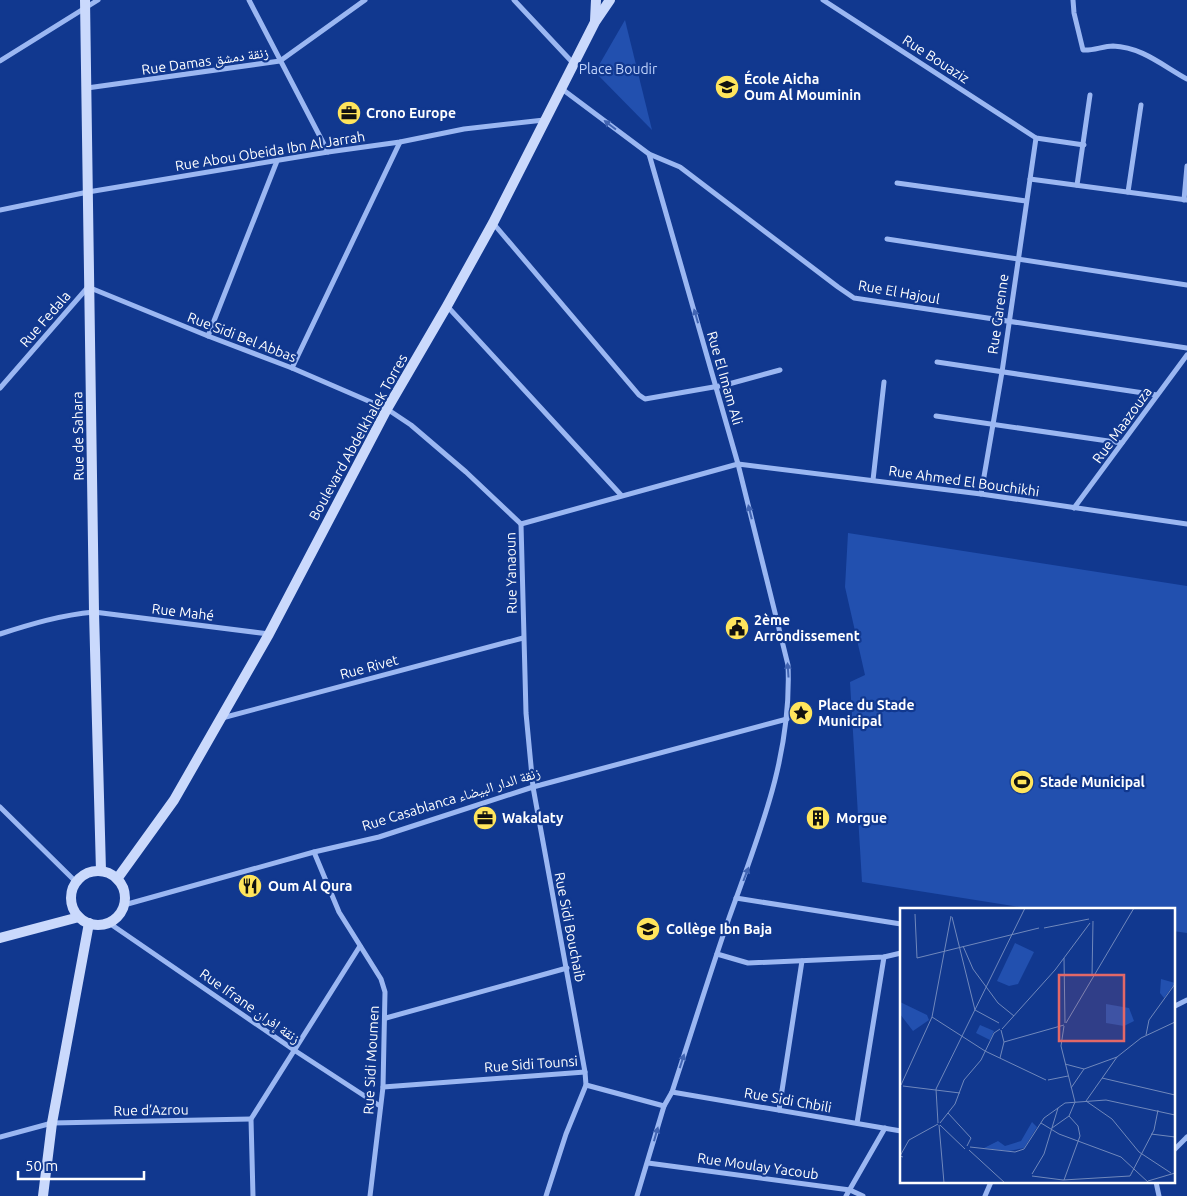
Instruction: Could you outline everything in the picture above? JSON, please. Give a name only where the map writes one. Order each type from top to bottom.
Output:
[{"type":"main road","points":[[595,22],[596,0]]},
{"type":"main road","name":"Boulevard Abdelkhalek Torres","points":[[117,879],[174,800],[269,634],[387,409],[493,223],[595,22],[610,0]]},
{"type":"main road","name":"Rue de Sahara","points":[[85,4],[88,287],[101,872]]},
{"type":"main road","points":[[90,872],[110,874],[117,879],[124,891],[124,905],[118,915],[110,922],[96,925],[79,918],[74,911],[71,896],[76,882],[90,872]]},
{"type":"main road","points":[[0,938],[79,918]]},
{"type":"main road","points":[[42,1196],[52,1123],[89,923]]},
{"type":"street","points":[[0,61],[85,4],[98,0]]},
{"type":"street","points":[[249,0],[328,152]]},
{"type":"street","name":"Rue Damas زنقة دمشق","points":[[87,88],[280,61],[365,0]]},
{"type":"street","points":[[514,0],[573,63]]},
{"type":"street","name":"Rue Bouaziz","points":[[822,0],[1036,138]]},
{"type":"street","points":[[1072,0],[1083,50],[1111,46],[1130,48],[1152,58],[1187,79]]},
{"type":"street","points":[[561,88],[649,154]]},
{"type":"street","points":[[1077,185],[1090,95]]},
{"type":"street","points":[[1128,192],[1141,105]]},
{"type":"street","name":"Rue Abou Obeida Ibn Al Jarrah","points":[[0,210],[88,192],[328,152],[400,142],[464,129],[545,120]]},
{"type":"street","points":[[1036,138],[1084,145]]},
{"type":"street","name":"Rue Garenne","points":[[981,494],[1002,372],[1036,138]]},
{"type":"street","points":[[292,368],[400,142]]},
{"type":"street","name":"Rue El Hajoul","points":[[649,154],[680,167],[838,288],[854,298],[1187,348]]},
{"type":"street","name":"Rue El Imam Ali","points":[[638,1196],[664,1106],[672,1092],[736,898],[752,858],[776,779],[788,719],[789,688],[788,665],[738,464],[649,154]]},
{"type":"street","points":[[208,336],[276,161]]},
{"type":"street","points":[[1030,179],[1185,200],[1187,166]]},
{"type":"street","points":[[897,183],[1026,201]]},
{"type":"street","points":[[493,223],[547,289],[639,395],[645,399],[725,384],[780,370]]},
{"type":"street","points":[[887,239],[1187,285]]},
{"type":"street","name":"Rue Sidi Bel Abbas","points":[[88,287],[292,368],[387,409],[411,425],[466,472],[521,524]]},
{"type":"street","name":"Rue Fedala","points":[[0,388],[88,287]]},
{"type":"street","points":[[447,306],[621,495]]},
{"type":"street","name":"Rue Maazouza","points":[[1074,508],[1187,355]]},
{"type":"street","points":[[937,362],[1158,396]]},
{"type":"street","points":[[873,480],[884,382]]},
{"type":"street","points":[[936,416],[1122,444]]},
{"type":"street","name":"Rue Yanaoun","points":[[533,787],[526,713],[521,524],[738,464]]},
{"type":"street","name":"Rue Ahmed El Bouchikhi","points":[[738,464],[981,494],[1187,524]]},
{"type":"street","name":"Rue Mahé","points":[[0,634],[68,614],[94,612],[269,634]]},
{"type":"street","name":"Rue Rivet","points":[[220,719],[523,638]]},
{"type":"street","name":"Rue Casablanca زنقة الدار البيضاء","points":[[124,905],[314,852],[379,837],[533,787],[788,719]]},
{"type":"street","name":"Rue Sidi Bouchaib","points":[[533,787],[585,1072]]},
{"type":"street","points":[[0,807],[76,882]]},
{"type":"street","name":"Rue Sidi Moumen","points":[[314,852],[336,907],[384,984],[386,1018],[383,1087],[370,1196]]},
{"type":"street","points":[[736,898],[900,924]]},
{"type":"street","name":"Rue Ifrane زنقة إفران","points":[[110,922],[294,1050],[380,1106]]},
{"type":"street","points":[[253,1196],[251,1119],[360,946]]},
{"type":"street","points":[[717,954],[748,963],[884,957],[900,953]]},
{"type":"street","points":[[857,1123],[884,957]]},
{"type":"street","points":[[779,1110],[802,961]]},
{"type":"street","points":[[386,1018],[567,968]]},
{"type":"street","points":[[1174,1006],[1187,1000]]},
{"type":"street","name":"Rue Sidi Tounsi","points":[[383,1087],[585,1072],[586,1085],[664,1106]]},
{"type":"street","points":[[546,1196],[566,1134],[586,1085]]},
{"type":"street","name":"Rue Sidi Chbili","points":[[672,1092],[900,1131]]},
{"type":"street","name":"Rue d’Azrou","points":[[0,1137],[52,1123],[251,1119]]},
{"type":"street","points":[[846,1196],[885,1128]]},
{"type":"street","points":[[1174,1150],[1187,1137]]},
{"type":"street","name":"Rue Moulay Yacoub","points":[[648,1163],[850,1190],[863,1196]]},
{"type":"street","points":[[985,1196],[990,1184]]},
{"type":"green space","name":"Place Boudir","points":[[625,20],[652,130],[595,72]]},
{"type":"green space","name":"Stade Municipal","points":[[848,533],[1187,586],[1187,933],[1174,931],[1174,908],[1026,908],[862,882],[850,682],[865,675],[845,587]]},
{"type":"place","name":"École Aicha Oum Al Mouminin","points":[[727,87]]},
{"type":"place","name":"Crono Europe","points":[[349,113]]},
{"type":"place","name":"2ème Arrondissement","points":[[737,628]]},
{"type":"place","name":"Place du Stade Municipal","points":[[801,713]]},
{"type":"place","name":"Stade Municipal","points":[[1022,782]]},
{"type":"place","name":"Wakalaty","points":[[485,818]]},
{"type":"place","name":"Morgue","points":[[818,818]]},
{"type":"place","name":"Oum Al Qura","points":[[250,886]]},
{"type":"place","name":"Collège Ibn Baja","points":[[648,929]]}]
